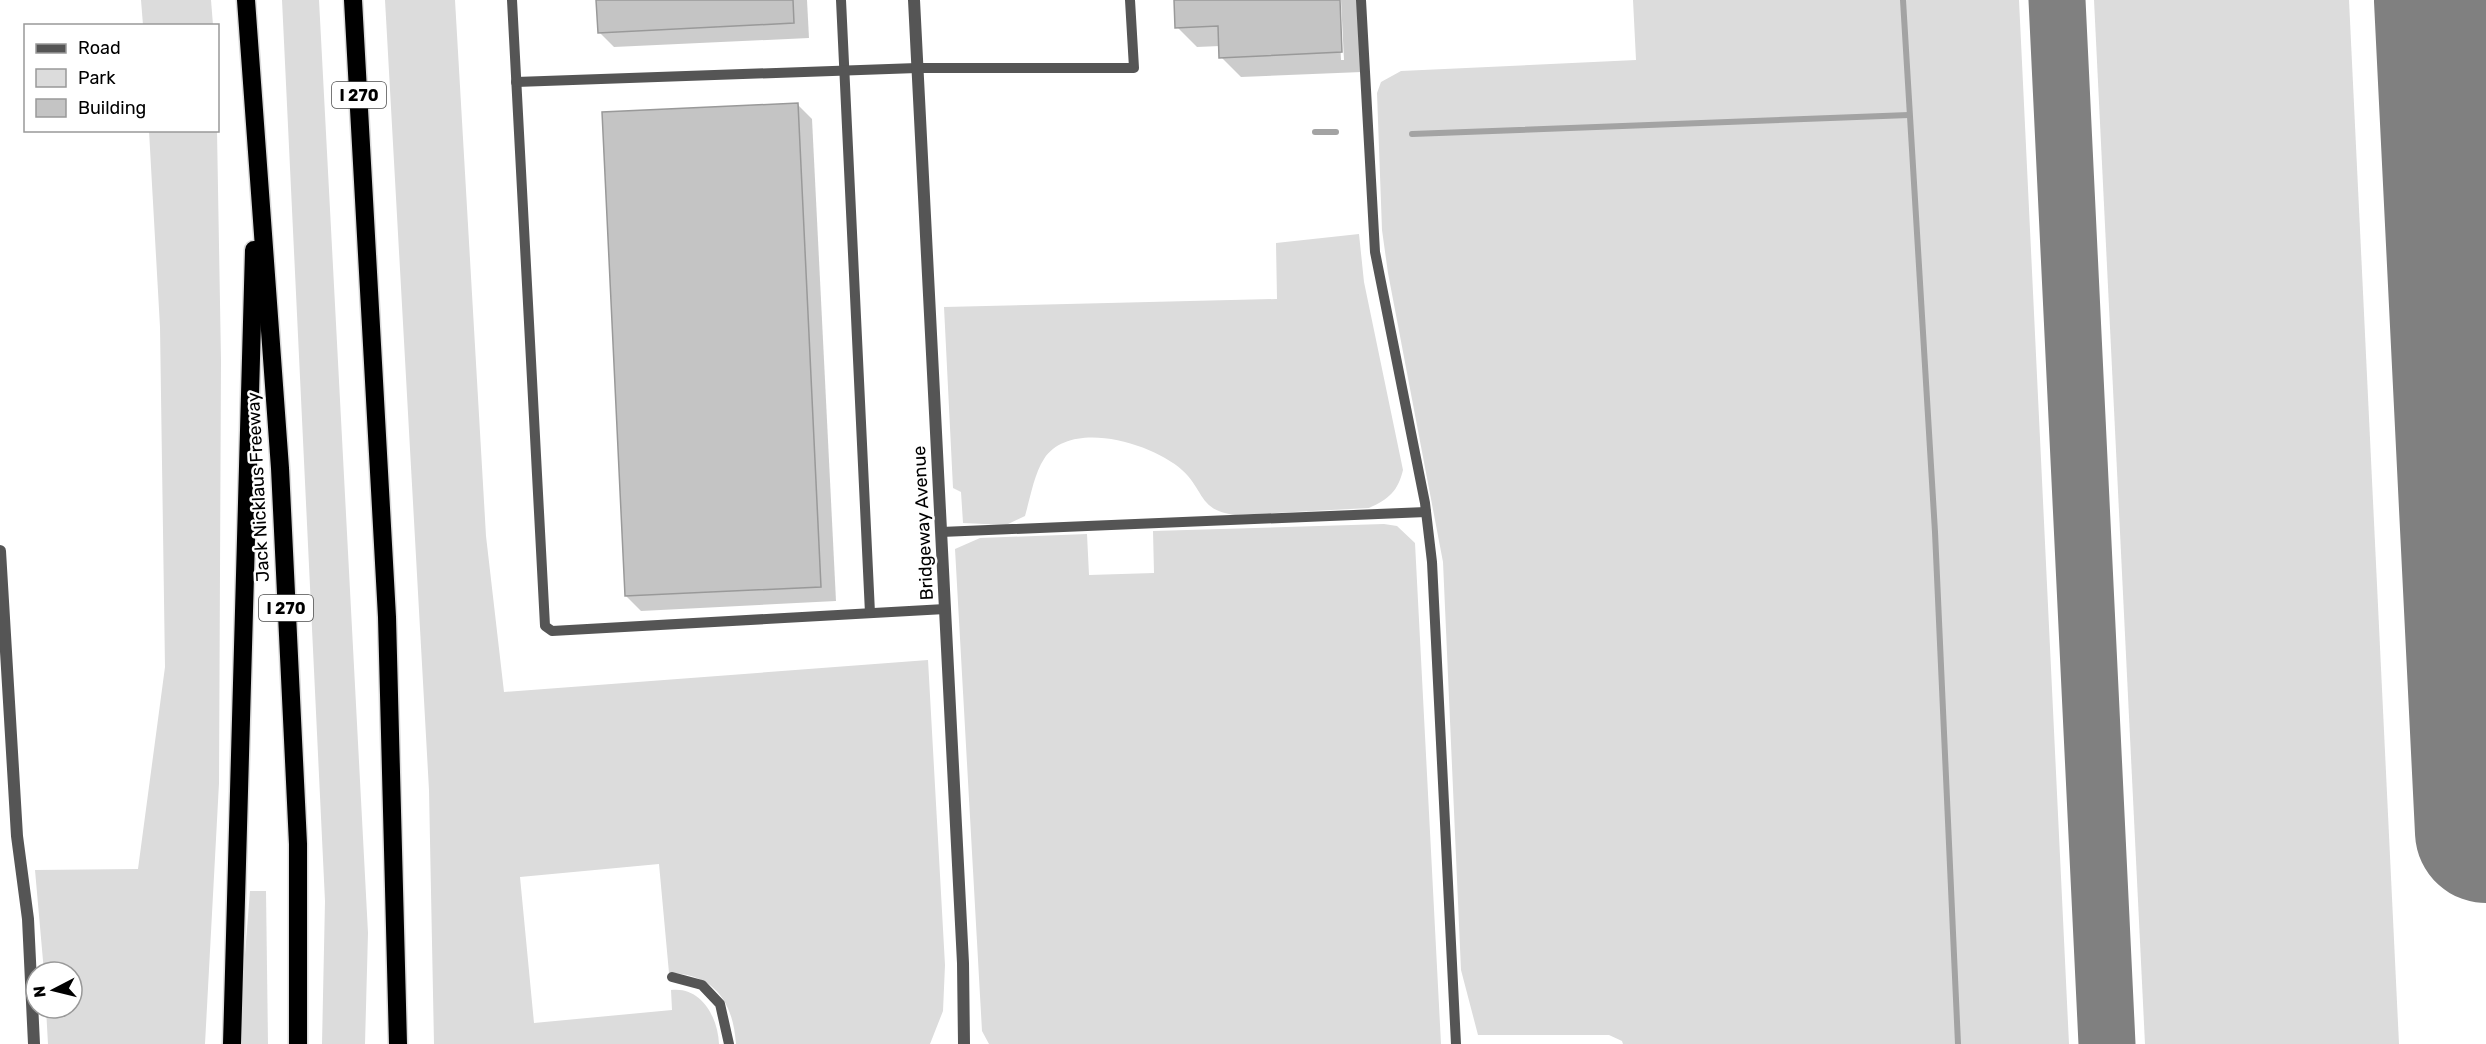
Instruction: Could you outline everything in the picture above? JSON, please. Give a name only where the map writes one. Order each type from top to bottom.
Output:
[{"type":"highway","name":"Jack Nicklaus Freeway","points":[[246,0],[280,468],[297,832],[298,1044]]},
{"type":"highway","name":"I 270","points":[[353,0],[387,617],[398,1044]]},
{"type":"highway","points":[[232,1044],[250,327],[258,173]]},
{"type":"street","name":"Bridgeway Avenue","points":[[914,0],[963,974],[964,1044]]},
{"type":"street","points":[[0,551],[17,836],[28,920],[34,1044]]},
{"type":"lane","points":[[512,0],[545,626],[552,631],[945,609]]},
{"type":"lane","points":[[841,0],[870,613]]},
{"type":"lane","points":[[516,82],[917,68],[1134,68],[1130,0]]},
{"type":"lane","points":[[1361,0],[1375,252],[1426,512],[1432,562],[1456,1044]]},
{"type":"lane","points":[[941,532],[1426,512]]},
{"type":"lane","points":[[672,977],[702,985],[720,1004],[729,1044]]},
{"type":"green space","points":[[141,0],[211,0],[213,24],[143,24]]},
{"type":"green space","points":[[282,0],[319,0],[368,933],[365,1044],[322,1044],[325,901]]},
{"type":"green space","points":[[385,0],[455,0],[486,536],[504,692],[928,660],[945,965],[943,1011],[930,1044],[736,1044],[731,1015],[719,993],[698,979],[669,973],[659,864],[520,877],[534,1023],[672,1010],[671,990],[682,990],[699,998],[706,1005],[715,1024],[719,1044],[434,1044],[429,790]]},
{"type":"green space","points":[[1633,0],[2019,0],[2069,1044],[1623,1044],[1622,1041],[1609,1035],[1478,1035],[1461,970],[1443,562],[1388,273],[1382,230],[1377,93],[1381,82],[1401,71],[1636,60]]},
{"type":"green space","points":[[2094,0],[2349,0],[2399,1044],[2145,1044]]},
{"type":"green space","points":[[149,132],[217,132],[221,360],[219,783],[205,1044],[48,1044],[47,1020],[84,1020],[84,960],[43,960],[35,870],[138,869],[165,667],[160,327]]},
{"type":"green space","points":[[1359,234],[1364,282],[1403,470],[1398,484],[1387,498],[1369,508],[1235,515],[1214,509],[1208,504],[1182,470],[1169,460],[1133,444],[1112,439],[1092,438],[1073,440],[1056,447],[1044,459],[1035,479],[1025,516],[1006,525],[963,523],[961,492],[953,488],[944,307],[1277,299],[1276,243]]},
{"type":"green space","points":[[1384,524],[1397,526],[1415,543],[1441,1044],[989,1044],[982,1031],[955,549],[980,538],[1087,534],[1089,575],[1154,573],[1153,531]]},
{"type":"green space","points":[[250,891],[266,891],[268,1044],[238,1044]]},
{"type":"building","points":[[596,0],[793,0],[794,23],[598,33]]},
{"type":"building","points":[[1174,0],[1340,0],[1342,52],[1219,58],[1218,26],[1175,28]]},
{"type":"building","points":[[798,103],[821,587],[625,596],[602,112]]},
{"type":"waterway","points":[[1903,0],[1935,532],[1958,1044]]},
{"type":"waterway","points":[[1412,134],[1909,115]]},
{"type":"waterway","points":[[1315,132],[1336,132]]},
{"type":"taxiway","points":[[2057,0],[2107,1044]]},
{"type":"runway","points":[[2445,0],[2486,832]]}]
